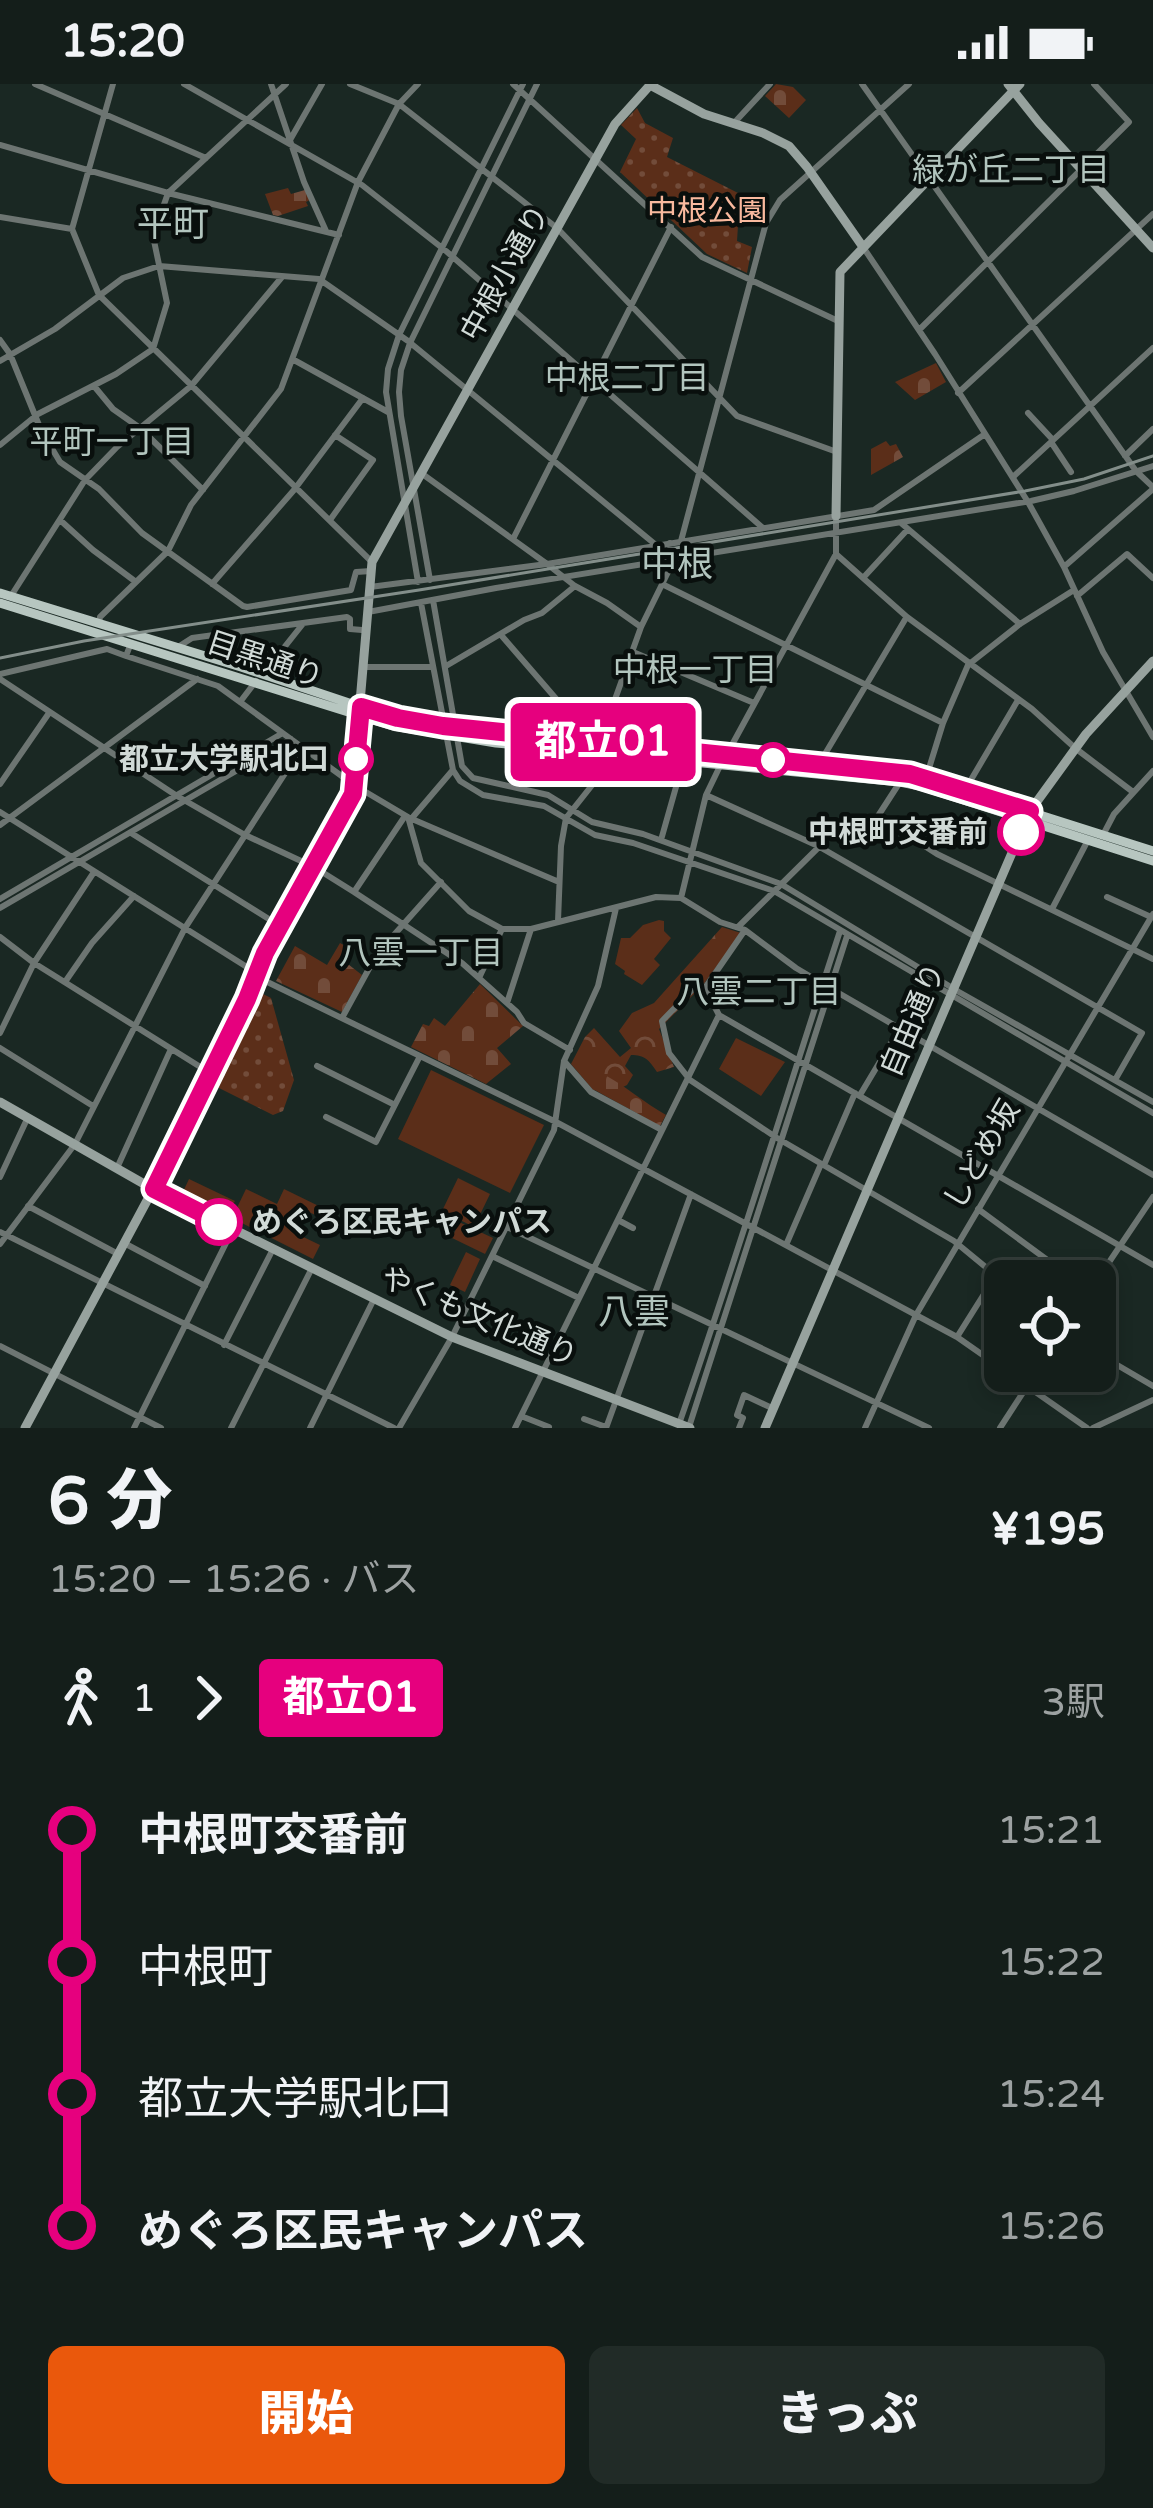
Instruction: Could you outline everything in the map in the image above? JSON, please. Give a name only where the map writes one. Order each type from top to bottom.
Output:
[{"type":"main road","name":"目黒通り","points":[[4,597],[178,647],[393,726],[900,782],[1153,851]]},
{"type":"main road","name":"目黒通り","points":[[4,597],[131,643],[259,678]]},
{"type":"main road","name":"目黒通り","points":[[724,760],[821,765],[926,778],[1153,861]]},
{"type":"street","points":[[0,340],[60,462],[99,490],[142,532],[247,608],[351,590],[354,574],[371,567],[99,295],[72,229],[113,84]]},
{"type":"street","points":[[184,84],[358,182],[446,251],[764,528]]},
{"type":"street","points":[[271,84],[326,231]]},
{"type":"street","points":[[0,445],[35,416],[153,349],[167,303],[153,236],[168,193],[286,84]]},
{"type":"street","points":[[290,142],[322,84]]},
{"type":"street","points":[[350,84],[399,104],[557,229],[737,416],[837,452]]},
{"type":"street","points":[[98,623],[168,551],[191,505],[281,389],[358,182],[399,104],[418,84]]},
{"type":"street","points":[[424,581],[388,412],[388,369],[522,90],[537,84]]},
{"type":"street","points":[[650,84],[704,114],[789,146],[811,172],[1013,477],[1153,737]]},
{"type":"street","name":"中根小通り","points":[[25,1428],[154,1189],[263,957],[353,794],[371,567],[615,124],[650,84]]},
{"type":"street","points":[[734,123],[770,84]]},
{"type":"street","points":[[862,84],[1137,472],[1153,488],[1064,567]]},
{"type":"street","points":[[681,541],[766,223],[780,200],[909,84]]},
{"type":"street","points":[[919,329],[1129,122],[1094,84]]},
{"type":"street","points":[[41,85],[206,158]]},
{"type":"street","points":[[681,898],[706,795],[836,554],[840,272],[1014,86],[1153,248]]},
{"type":"street","points":[[522,90],[702,257],[838,321]]},
{"type":"street","points":[[0,146],[339,235]]},
{"type":"street","points":[[958,393],[1153,214]]},
{"type":"street","points":[[0,217],[72,229]]},
{"type":"street","points":[[513,539],[671,227]]},
{"type":"street","points":[[424,581],[409,496],[399,392],[404,339],[446,251]]},
{"type":"street","points":[[0,361],[55,328],[122,278],[159,266],[322,280],[404,339],[656,545]]},
{"type":"street","points":[[4,597],[85,481],[191,386],[282,277]]},
{"type":"street","points":[[1013,477],[1153,348]]},
{"type":"street","points":[[294,360],[388,412]]},
{"type":"street","points":[[94,386],[203,490]]},
{"type":"street","points":[[212,584],[296,488],[363,398]]},
{"type":"street","points":[[1028,412],[1071,472]]},
{"type":"street","points":[[1125,455],[1153,429]]},
{"type":"street","points":[[329,520],[373,460],[335,434]]},
{"type":"street","points":[[368,613],[836,525],[874,510],[985,434]]},
{"type":"street","points":[[370,587],[764,528],[904,526],[1028,502],[1153,466]]},
{"type":"street","points":[[421,473],[562,578],[641,626]]},
{"type":"street","points":[[60,520],[136,581]]},
{"type":"street","points":[[863,578],[904,526]]},
{"type":"street","points":[[904,526],[1020,624]]},
{"type":"street","points":[[558,921],[566,818],[593,784],[597,745],[641,626],[673,559],[670,543]]},
{"type":"street","points":[[836,554],[907,617],[1133,792]]},
{"type":"street","points":[[926,778],[968,665],[1020,624],[1075,593],[1127,554],[1153,578]]},
{"type":"street","points":[[662,584],[943,723]]},
{"type":"street","points":[[364,667],[446,666],[542,613],[575,586]]},
{"type":"street","points":[[427,601],[446,666],[453,770],[460,781],[482,795],[544,806],[596,835],[633,842],[778,888],[844,934],[952,992]]},
{"type":"street","points":[[427,601],[434,668],[450,732],[462,766],[472,778],[548,795],[592,822],[661,840],[778,888],[1153,1113]]},
{"type":"street","points":[[178,647],[192,638],[347,616],[350,629],[367,628]]},
{"type":"street","points":[[821,765],[907,617]]},
{"type":"street","points":[[240,702],[304,623]]},
{"type":"street","points":[[500,634],[597,745]]},
{"type":"street","points":[[126,656],[131,643]]},
{"type":"street","points":[[0,676],[107,650],[218,686],[354,785],[408,817],[559,882]]},
{"type":"street","points":[[633,652],[754,704]]},
{"type":"street","name":"自由通り","points":[[765,1428],[1028,816],[1075,748],[1153,661]]},
{"type":"street","points":[[0,825],[201,680],[210,667]]},
{"type":"street","points":[[0,676],[181,798],[314,867],[452,956],[524,1023],[570,1050]]},
{"type":"street","points":[[965,790],[1018,700]]},
{"type":"street","points":[[0,784],[49,713]]},
{"type":"street","points":[[75,859],[130,832],[282,732]]},
{"type":"street","points":[[0,903],[291,739]]},
{"type":"street","points":[[0,1244],[74,1144],[185,928],[302,747]]},
{"type":"street","points":[[354,892],[408,817],[453,770]]},
{"type":"street","points":[[1103,835],[1114,814],[1153,771]]},
{"type":"street","points":[[704,988],[742,928],[778,888],[828,838],[878,816],[900,782]]},
{"type":"street","points":[[661,840],[676,787]]},
{"type":"street","points":[[706,795],[818,846],[1142,1033],[1114,1080]]},
{"type":"street","points":[[0,812],[257,975],[556,1122],[957,1337],[984,1357]]},
{"type":"street","points":[[878,816],[937,854],[1153,959]]},
{"type":"street","points":[[408,817],[421,862],[469,911],[502,929],[532,929],[656,897],[681,898],[720,922],[742,928],[796,968],[1153,1174]]},
{"type":"street","points":[[130,832],[280,926]]},
{"type":"street","points":[[1052,909],[1088,840]]},
{"type":"street","points":[[0,1033],[34,963],[94,872]]},
{"type":"street","points":[[342,1018],[376,954],[441,882]]},
{"type":"street","points":[[65,982],[134,896]]},
{"type":"street","points":[[1107,897],[1152,915]]},
{"type":"street","points":[[3,1234],[396,1428],[452,1337],[556,1122],[564,1061],[598,986],[616,908]]},
{"type":"street","name":"しどめ坂","points":[[865,1428],[916,1315],[1152,915]]},
{"type":"street","points":[[479,978],[502,929]]},
{"type":"street","points":[[507,1003],[532,929]]},
{"type":"street","points":[[686,1426],[744,1223],[844,934]]},
{"type":"street","points":[[0,937],[210,1073]]},
{"type":"street","points":[[984,1265],[958,1244],[782,1141],[688,1078],[669,1053],[662,1022],[696,986],[704,988],[718,1015],[1153,1265]]},
{"type":"street","points":[[514,1428],[718,1015]]},
{"type":"street","points":[[786,1245],[858,1094],[900,1028]]},
{"type":"street","points":[[0,1048],[93,1106]]},
{"type":"street","points":[[117,1168],[171,1049]]},
{"type":"street","points":[[326,1117],[376,1142],[420,1056]]},
{"type":"street","points":[[1066,1058],[1153,1102]]},
{"type":"street","points":[[564,1061],[591,1092],[662,1130]]},
{"type":"street","points":[[717,1326],[754,1228],[802,1062]]},
{"type":"street","points":[[317,1066],[395,1105]]},
{"type":"street","name":"やくも文化通り","points":[[0,1102],[154,1189],[452,1337],[686,1426]]},
{"type":"street","points":[[0,1177],[28,1117]]},
{"type":"street","points":[[584,1419],[606,1428],[691,1195]]},
{"type":"street","points":[[1111,1260],[1153,1197]]},
{"type":"street","points":[[28,1206],[118,1254]]},
{"type":"street","points":[[977,1209],[1047,1260]]},
{"type":"street","points":[[618,1220],[634,1228]]},
{"type":"street","points":[[507,1227],[929,1428]]},
{"type":"street","points":[[134,1428],[233,1229]]},
{"type":"street","points":[[124,1243],[206,1286]]},
{"type":"street","points":[[224,1345],[273,1249]]},
{"type":"street","points":[[492,1256],[579,1298]]},
{"type":"street","points":[[231,1428],[312,1268]]},
{"type":"street","points":[[957,1337],[984,1294]]},
{"type":"street","points":[[310,1428],[374,1299]]},
{"type":"street","points":[[0,1346],[161,1428]]},
{"type":"street","points":[[1116,1364],[1153,1386]]},
{"type":"street","points":[[1000,1428],[1024,1392]]},
{"type":"street","points":[[1033,1392],[1090,1428],[1153,1400]]},
{"type":"street","points":[[739,1428],[743,1418],[736,1415],[744,1395],[774,1409]]},
{"type":"street","points":[[1000,1400],[1013,1408]]},
{"type":"street","points":[[521,1416],[548,1427]]},
{"type":"street","points":[[908,1428],[912,1419]]},
{"type":"green space","points":[[776,84],[793,87],[806,100],[789,118],[765,96]]},
{"type":"green space","name":"中根公園","points":[[637,108],[645,123],[673,138],[667,157],[740,194],[737,241],[752,247],[747,273],[707,254],[620,172],[636,139],[621,125]]},
{"type":"green space","points":[[288,188],[291,194],[305,190],[308,206],[273,215],[265,194]]},
{"type":"green space","points":[[936,363],[946,382],[915,400],[895,382]]},
{"type":"green space","points":[[886,441],[890,446],[896,444],[903,457],[871,475],[871,449]]},
{"type":"green space","points":[[664,921],[664,931],[671,938],[654,959],[660,965],[642,985],[615,964],[621,938],[630,938],[643,925]]},
{"type":"green space","points":[[722,927],[741,933],[703,985],[659,1029],[674,1067],[657,1072],[646,1059],[631,1055],[625,1066],[633,1075],[627,1085],[606,1078],[594,1091],[571,1064],[585,1037],[594,1028],[620,1057],[631,1048],[619,1031],[632,1013],[654,1003]]},
{"type":"green space","points":[[340,943],[351,949],[344,961],[362,975],[342,1012],[276,981],[295,946],[327,965]]},
{"type":"green space","points":[[480,984],[523,1026],[497,1048],[511,1064],[486,1084],[411,1047],[423,1024],[429,1026],[434,1018],[445,1026]]},
{"type":"green space","points":[[261,993],[271,998],[294,1080],[283,1111],[273,1115],[215,1086]]},
{"type":"green space","points":[[736,1038],[785,1062],[761,1096],[719,1069]]},
{"type":"green space","points":[[431,1070],[544,1125],[510,1193],[398,1139]]},
{"type":"green space","points":[[605,1075],[666,1115],[660,1126],[591,1088]]},
{"type":"green space","points":[[458,1178],[490,1194],[474,1227],[442,1211]]},
{"type":"green space","points":[[189,1179],[235,1201],[226,1216],[182,1194]]},
{"type":"green space","points":[[246,1189],[277,1204],[284,1189],[335,1214],[331,1222],[302,1209],[291,1231],[320,1245],[313,1259],[232,1218]]},
{"type":"green space","points":[[459,1222],[493,1238],[485,1254],[452,1238]]},
{"type":"green space","points":[[466,1252],[480,1259],[465,1292],[450,1285]]},
{"type":"railway","points":[[0,658],[1025,491],[1084,479],[1153,456]]},
{"type":"bus line","name":"都立01","points":[[219,1222],[154,1189],[265,953],[353,794],[361,707],[443,726],[910,774],[1030,811],[1021,832]]},
{"type":"place","name":"都立大学駅北口","points":[[356,759]]},
{"type":"place","name":"中根町交番前","points":[[1021,832]]},
{"type":"place","name":"めぐろ区民キャンパス","points":[[219,1222]]},
{"type":"district","name":"緑が丘二丁目","points":[[1011,170]]},
{"type":"district","name":"平町","points":[[173,224]]},
{"type":"district","name":"中根二丁目","points":[[627,378]]},
{"type":"district","name":"平町一丁目","points":[[112,442]]},
{"type":"district","name":"中根","points":[[677,564]]},
{"type":"district","name":"中根一丁目","points":[[695,670]]},
{"type":"district","name":"八雲一丁目","points":[[421,953]]},
{"type":"district","name":"八雲二丁目","points":[[759,992]]},
{"type":"district","name":"八雲","points":[[634,1312]]}]
